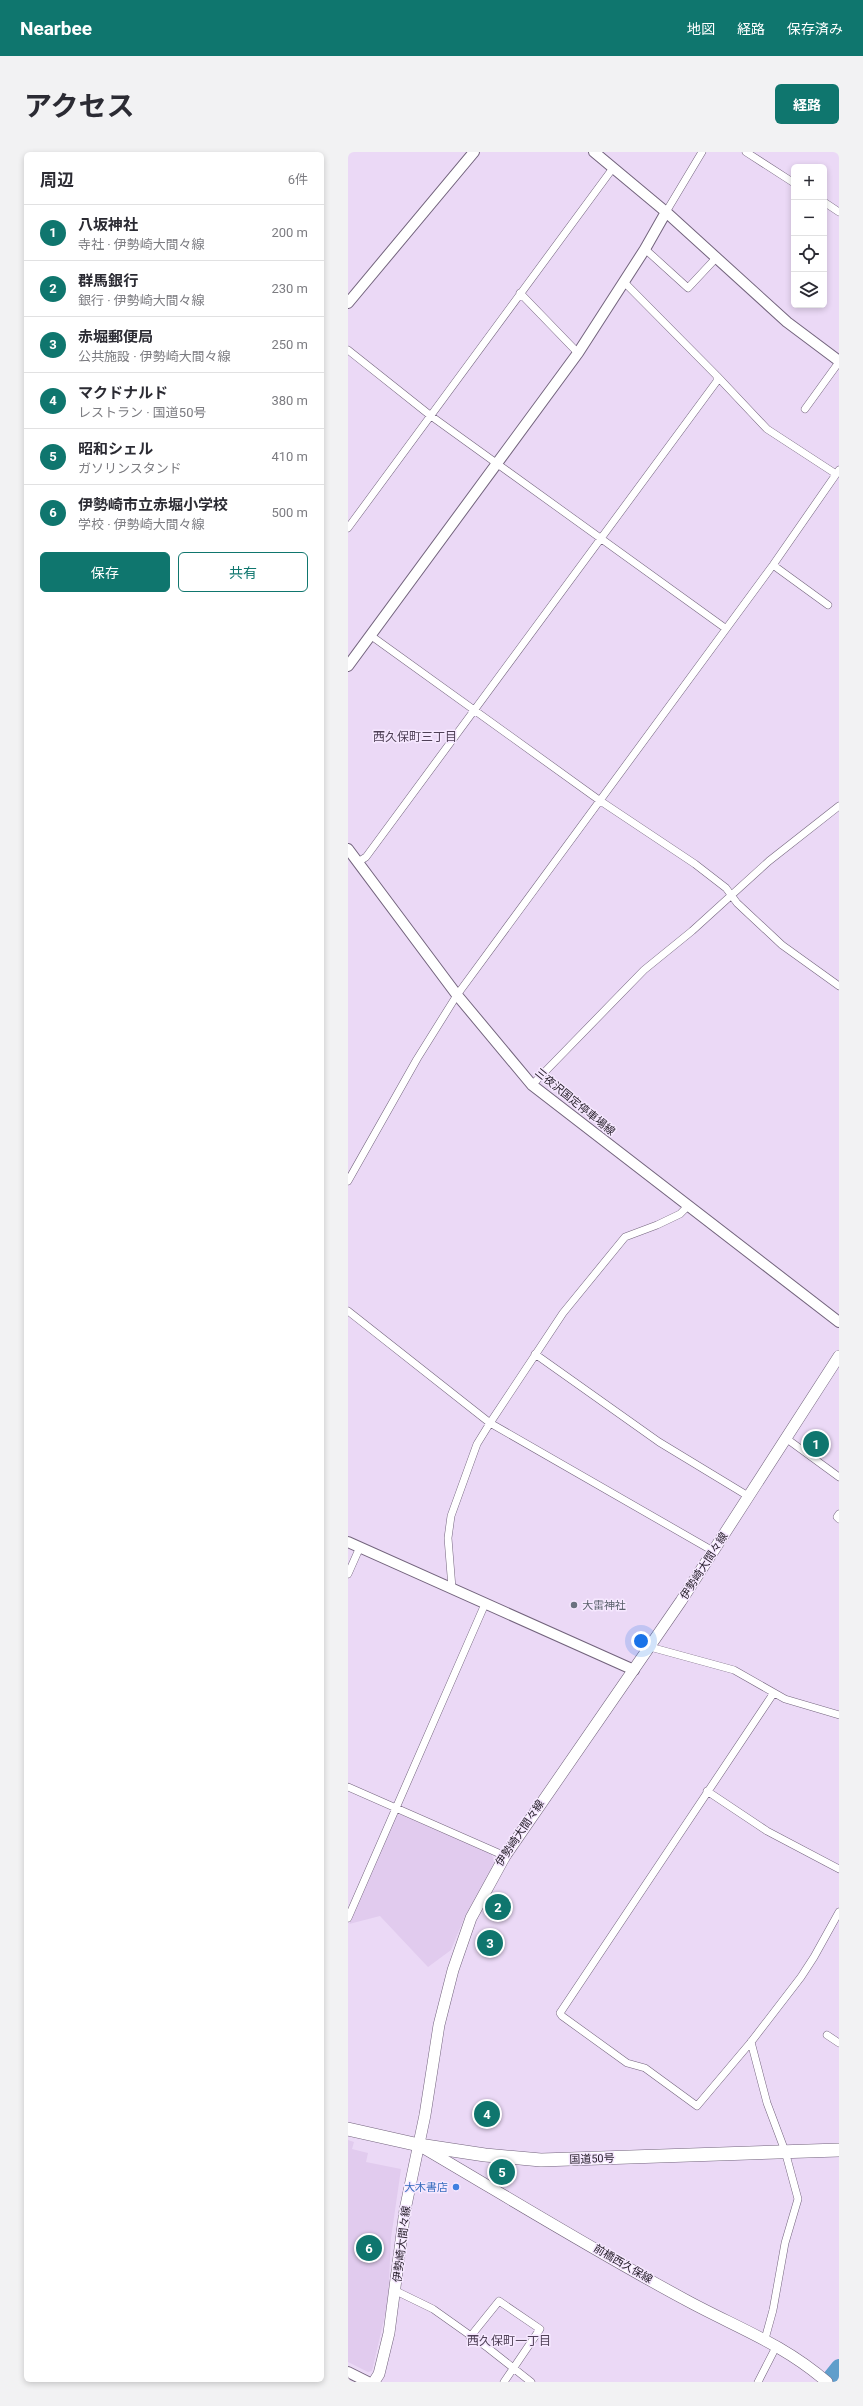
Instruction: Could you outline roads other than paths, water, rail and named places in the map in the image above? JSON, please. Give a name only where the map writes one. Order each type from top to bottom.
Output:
[{"type":"highway","name":"国道50号","points":[[348,2129],[419,2145],[485,2155],[541,2160],[839,2150]]},
{"type":"main road","name":"伊勢崎大間々線","points":[[374,2382],[378,2374],[389,2333],[396,2291],[405,2210],[419,2145],[439,2025],[453,1970],[471,1918],[505,1856],[650,1647],[748,1496],[787,1439],[839,1356]]},
{"type":"main road","name":"前橋西久保線","points":[[419,2145],[684,2299],[777,2345],[824,2379]]},
{"type":"street","points":[[348,303],[474,152]]},
{"type":"street","points":[[594,152],[666,212],[787,322],[838,358],[805,409]]},
{"type":"street","points":[[348,666],[578,353],[645,249],[702,152]]},
{"type":"street","points":[[746,152],[791,181]]},
{"type":"street","points":[[348,528],[613,168]]},
{"type":"street","points":[[827,204],[839,212]]},
{"type":"street","points":[[645,249],[688,288],[717,257]]},
{"type":"street","points":[[348,1182],[416,1059],[457,995],[725,628],[773,565],[837,472],[767,429],[624,282]]},
{"type":"street","points":[[520,293],[578,353]]},
{"type":"street","points":[[348,350],[431,416],[725,628]]},
{"type":"street","points":[[358,862],[366,856],[475,710],[717,381],[717,376]]},
{"type":"street","points":[[773,565],[828,605]]},
{"type":"street","points":[[370,635],[599,800],[695,864],[731,895],[737,903],[782,945],[839,986]]},
{"type":"street","points":[[532,1085],[622,991],[769,861],[839,806]]},
{"type":"street","name":"三夜沢国定停車場線","points":[[348,849],[457,995],[532,1085],[839,1322]]},
{"type":"street","points":[[452,1588],[448,1538],[451,1516],[477,1444],[535,1354],[563,1314],[625,1237],[680,1214],[688,1206]]},
{"type":"street","points":[[348,1311],[490,1423],[713,1551]]},
{"type":"street","points":[[535,1354],[659,1442],[748,1496]]},
{"type":"street","points":[[787,1439],[839,1477]]},
{"type":"street","points":[[839,1514],[837,1517],[839,1519]]},
{"type":"street","points":[[348,1542],[634,1670]]},
{"type":"street","points":[[348,1574],[360,1547]]},
{"type":"street","points":[[348,1918],[486,1604]]},
{"type":"street","points":[[650,1647],[734,1670],[773,1694],[805,1707],[839,1715]]},
{"type":"street","points":[[773,1694],[560,2013],[562,2016],[627,2063],[645,2068],[697,2106],[751,2042],[814,1957],[839,1912]]},
{"type":"street","points":[[348,1787],[505,1856]]},
{"type":"street","points":[[707,1791],[767,1831],[839,1869]]},
{"type":"street","points":[[827,2035],[839,2043]]},
{"type":"street","points":[[751,2042],[767,2103],[784,2151],[798,2199],[797,2207],[785,2243],[773,2310],[765,2339]]},
{"type":"street","points":[[396,2291],[433,2309],[531,2382]]},
{"type":"street","points":[[470,2337],[499,2301],[540,2329],[504,2382]]},
{"type":"street","points":[[758,2382],[777,2345]]},
{"type":"street","points":[[348,2372],[368,2382]]},
{"type":"waterway","points":[[827,2382],[839,2367]]},
{"type":"place","name":"八坂神社","points":[[816,1444]]},
{"type":"place","name":"大雷神社","points":[[574,1605]]},
{"type":"place","name":"群馬銀行","points":[[498,1907]]},
{"type":"place","name":"赤堀郵便局","points":[[490,1943]]},
{"type":"place","name":"マクドナルド","points":[[487,2114]]},
{"type":"place","name":"昭和シェル","points":[[502,2172]]},
{"type":"place","name":"大木書店","points":[[456,2187]]},
{"type":"place","name":"伊勢崎市立赤堀小学校","points":[[369,2248]]},
{"type":"district","name":"西久保町三丁目","points":[[415,737]]},
{"type":"district","name":"西久保町一丁目","points":[[509,2341]]}]
